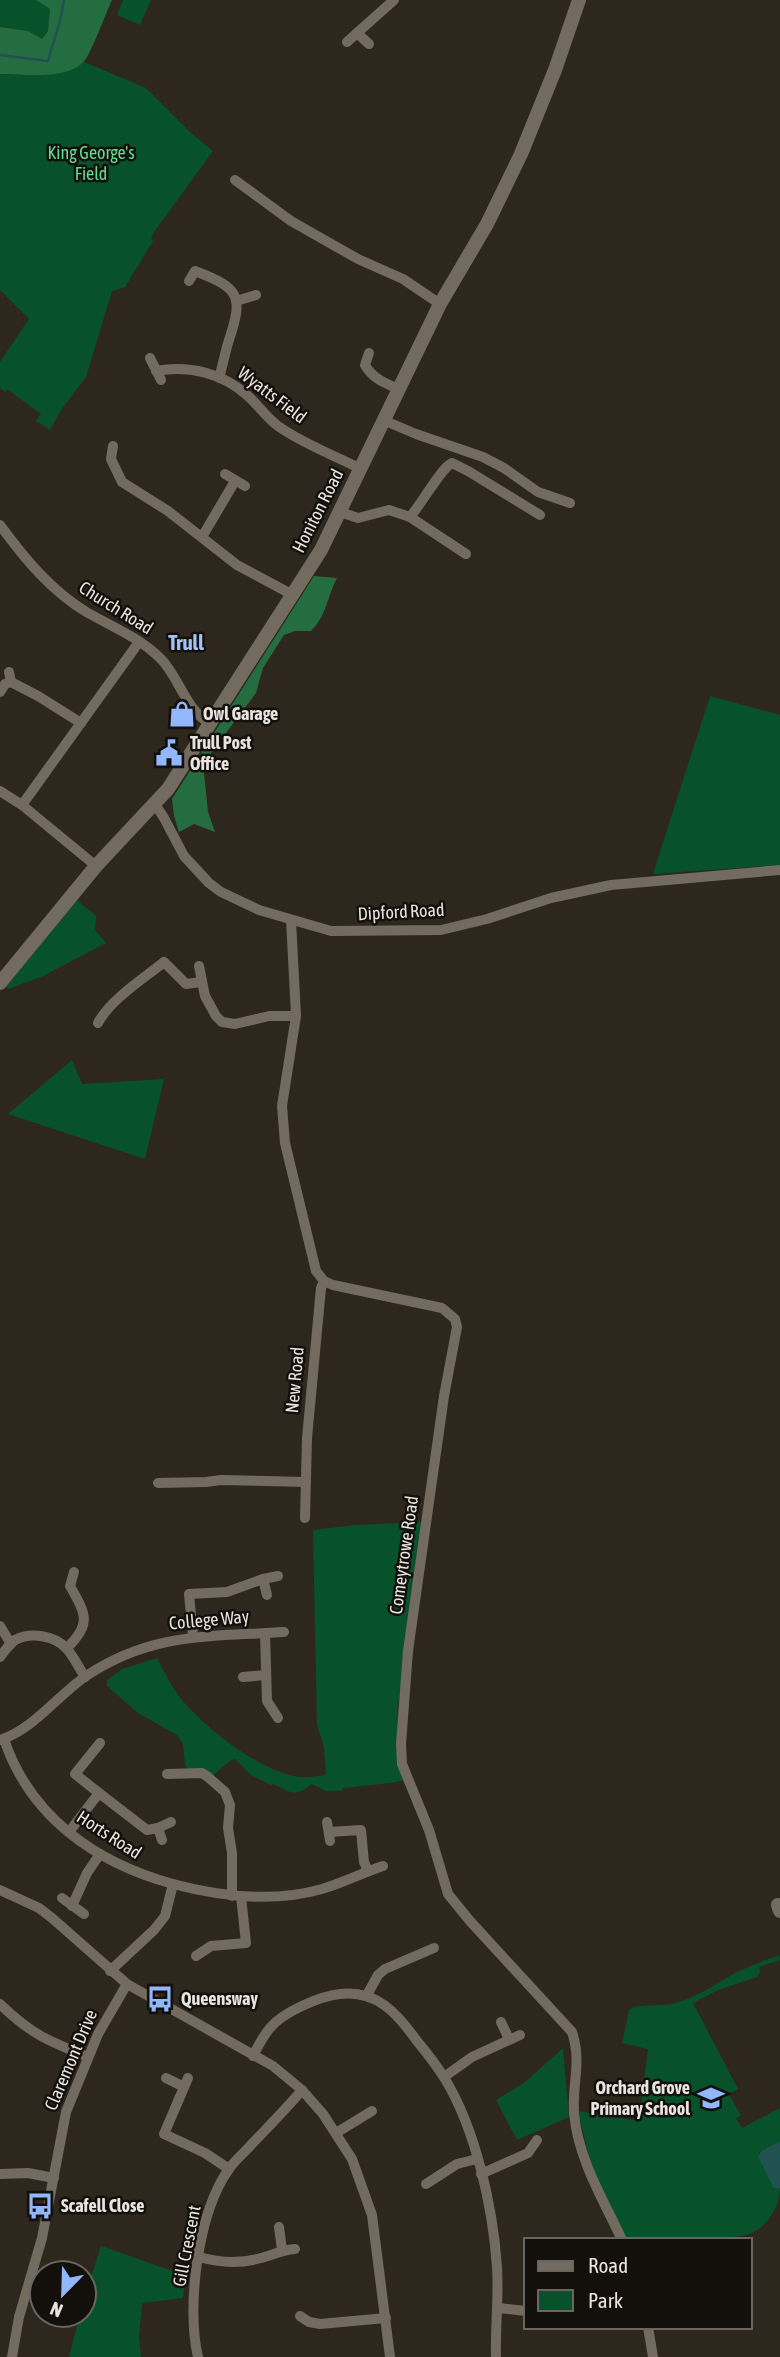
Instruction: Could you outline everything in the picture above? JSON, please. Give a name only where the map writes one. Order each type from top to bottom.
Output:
[{"type":"street","points":[[347,42],[394,0]]},
{"type":"street","name":"Honiton Road","points":[[0,983],[96,866],[155,804],[182,770],[293,595],[341,512],[440,304],[488,224],[521,154],[555,70],[579,0]]},
{"type":"street","points":[[357,33],[369,44]]},
{"type":"street","points":[[235,180],[291,221],[358,259],[403,279],[440,304]]},
{"type":"street","points":[[195,271],[221,282],[229,288],[236,301],[236,321],[219,378]]},
{"type":"street","points":[[236,301],[256,295]]},
{"type":"street","points":[[364,357],[365,365],[375,378],[398,389]]},
{"type":"street","name":"Wyatts Field","points":[[149,358],[159,375],[180,368],[219,378],[246,394],[277,426],[361,469]]},
{"type":"street","points":[[383,419],[416,434],[483,457],[538,492],[565,501],[557,513]]},
{"type":"street","points":[[113,446],[106,456],[122,482],[168,511],[237,565],[293,595]]},
{"type":"street","points":[[410,517],[422,504],[444,467],[452,464],[540,515]]},
{"type":"street","points":[[202,537],[235,480]]},
{"type":"street","points":[[341,512],[358,518],[388,510],[410,517],[466,554]]},
{"type":"street","name":"Church Road","points":[[0,525],[36,571],[51,585],[87,612],[139,642],[163,661],[200,716],[210,723]]},
{"type":"street","points":[[22,805],[139,642]]},
{"type":"street","points":[[0,692],[10,678],[81,723]]},
{"type":"street","points":[[0,791],[22,805],[96,866]]},
{"type":"street","name":"Dipford Road","points":[[155,804],[184,856],[209,883],[235,900],[313,927],[349,933],[441,930],[551,898],[611,885],[780,870]]},
{"type":"street","points":[[291,920],[296,1016],[282,1106],[285,1143],[306,1221],[313,1262],[324,1281]]},
{"type":"street","points":[[98,1023],[103,1014],[161,959],[187,984],[201,982]]},
{"type":"street","points":[[199,966],[205,996],[222,1022],[235,1024],[269,1016],[296,1016]]},
{"type":"street","name":"New Road","points":[[305,1518],[311,1397],[321,1288],[324,1281]]},
{"type":"street","name":"Comeytrowe Road","points":[[324,1281],[345,1288],[430,1304],[442,1308],[454,1319],[456,1336],[445,1385],[408,1651],[402,1764],[429,1830],[448,1894],[572,2032],[578,2050],[574,2111],[579,2141],[586,2163],[621,2238]]},
{"type":"street","points":[[158,1483],[232,1480],[306,1482]]},
{"type":"street","points":[[66,1648],[84,1629],[86,1621],[84,1612],[64,1586],[74,1572]]},
{"type":"street","points":[[177,1594],[227,1592],[278,1576]]},
{"type":"street","points":[[263,1579],[267,1595]]},
{"type":"street","points":[[190,1594],[193,1636]]},
{"type":"street","points":[[0,1626],[11,1644]]},
{"type":"street","name":"College Way","points":[[2,1740],[17,1733],[85,1677],[112,1661],[149,1645],[193,1636],[284,1632]]},
{"type":"street","points":[[265,1633],[265,1708],[278,1718]]},
{"type":"street","points":[[0,1657],[11,1644],[24,1637],[43,1636],[66,1648],[85,1677]]},
{"type":"street","points":[[243,1677],[266,1675]]},
{"type":"street","name":"Horts Road","points":[[2,1740],[25,1787],[41,1807],[69,1832],[100,1854],[136,1873],[200,1891],[237,1896],[297,1895],[383,1866]]},
{"type":"street","points":[[100,1743],[72,1777],[99,1793],[147,1830],[171,1822]]},
{"type":"street","points":[[167,1774],[181,1768],[202,1773],[225,1792],[236,1814],[228,1828],[237,1896],[251,1943],[211,1946],[196,1956]]},
{"type":"street","points":[[69,1832],[99,1793]]},
{"type":"street","points":[[158,1828],[162,1840]]},
{"type":"street","points":[[329,1831],[366,1830],[364,1862],[368,1871]]},
{"type":"street","points":[[72,1906],[87,1873],[100,1854]]},
{"type":"street","points":[[110,1970],[154,1930],[165,1916],[173,1884]]},
{"type":"street","points":[[0,1890],[38,1908],[52,1918],[127,1984],[272,2066],[302,2090],[337,2133],[363,2185],[372,2215],[390,2357]]},
{"type":"street","points":[[62,1898],[84,1914]]},
{"type":"street","points":[[367,1995],[378,1975],[385,1969],[434,1948]]},
{"type":"street","points":[[421,1953],[427,1965]]},
{"type":"street","name":"Claremont Drive","points":[[12,2357],[19,2317],[39,2249],[64,2120],[98,2034],[127,1984]]},
{"type":"street","points":[[253,2056],[271,2027],[295,2011],[334,1995],[367,1995],[397,2016],[444,2077],[458,2103],[477,2159],[492,2224],[497,2268],[496,2357]]},
{"type":"street","points":[[0,2004],[22,2025],[45,2040],[88,2057]]},
{"type":"street","points":[[501,2022],[509,2039]]},
{"type":"street","points":[[444,2077],[472,2057],[520,2035]]},
{"type":"street","points":[[159,2145],[186,2082],[166,2078]]},
{"type":"street","name":"Gill Crescent","points":[[198,2357],[194,2307],[199,2257],[214,2199],[229,2169],[302,2090]]},
{"type":"street","points":[[337,2133],[372,2111]]},
{"type":"street","points":[[164,2134],[205,2153],[229,2169]]},
{"type":"street","points":[[481,2174],[528,2153],[537,2140]]},
{"type":"street","points":[[426,2184],[457,2164],[477,2159]]},
{"type":"street","points":[[0,2174],[28,2173],[54,2178]]},
{"type":"street","points":[[437,2176],[445,2188]]},
{"type":"street","points":[[279,2227],[282,2250]]},
{"type":"street","points":[[199,2257],[232,2263],[295,2249]]},
{"type":"street","points":[[498,2308],[524,2311]]},
{"type":"street","points":[[300,2316],[309,2322],[320,2324],[386,2318]]},
{"type":"street","points":[[648,2329],[653,2357]]},
{"type":"green space","points":[[0,0],[36,0],[50,9],[48,31],[42,39],[28,31],[0,27]]},
{"type":"green space","points":[[36,0],[112,0],[88,55],[78,67],[57,74],[0,74],[0,27],[28,31],[42,39],[48,31],[50,9]]},
{"type":"green space","points":[[123,0],[151,0],[140,25],[117,15]]},
{"type":"green space","name":"King George's Field","points":[[84,62],[146,88],[213,151],[154,232],[151,239],[153,241],[125,287],[112,291],[86,377],[61,410],[50,430],[36,421],[41,414],[7,389],[5,392],[0,388],[0,362],[29,319],[0,290],[0,74],[54,74]]},
{"type":"green space","points":[[314,576],[337,578],[320,619],[311,631],[295,631],[284,635],[263,668],[256,693],[211,753],[204,773],[208,812],[215,832],[194,824],[179,832],[172,799]]},
{"type":"green space","points":[[710,696],[780,715],[780,865],[653,874]]},
{"type":"green space","points":[[77,900],[96,916],[95,930],[106,943],[43,976],[8,989],[6,987]]},
{"type":"green space","points":[[72,1060],[82,1084],[164,1079],[145,1159],[8,1114]]},
{"type":"green space","points":[[423,1522],[398,1705],[397,1735],[404,1780],[343,1788],[342,1791],[326,1791],[312,1784],[293,1793],[251,1775],[235,1759],[213,1775],[188,1769],[185,1765],[183,1744],[177,1735],[138,1713],[107,1686],[107,1680],[122,1669],[157,1658],[184,1703],[212,1729],[254,1760],[284,1773],[302,1777],[326,1775],[324,1747],[317,1725],[313,1530]]},
{"type":"green space","name":"Orchard Grove Primary School","points":[[779,1955],[780,1960],[759,1967],[757,1977],[718,1990],[693,2003],[738,2089],[729,2094],[741,2116],[736,2118],[742,2128],[780,2108],[780,2141],[759,2152],[777,2189],[780,2188],[775,2209],[761,2227],[742,2236],[623,2238],[591,2165],[578,2111],[639,2121],[648,2049],[622,2043],[629,2010],[684,2000],[739,1971]]},
{"type":"green space","points":[[563,2048],[569,2117],[517,2140],[496,2100],[524,2083]]},
{"type":"green space","points":[[101,2246],[185,2274],[183,2298],[142,2303],[139,2338],[141,2357],[69,2357],[76,2329],[98,2329],[97,2259]]},
{"type":"water","points":[[780,2141],[780,2188],[777,2189],[773,2187],[758,2156],[761,2151]]},
{"type":"waterway","points":[[0,55],[48,61],[64,0]]},
{"type":"place","name":"Owl Garage","points":[[182,714]]},
{"type":"place","name":"Trull Post Office","points":[[169,753]]},
{"type":"place","name":"Queensway","points":[[160,1999]]},
{"type":"place","name":"Orchard Grove Primary School","points":[[711,2098]]},
{"type":"place","name":"Scafell Close","points":[[40,2206]]},
{"type":"district","name":"Trull","points":[[186,643]]}]
